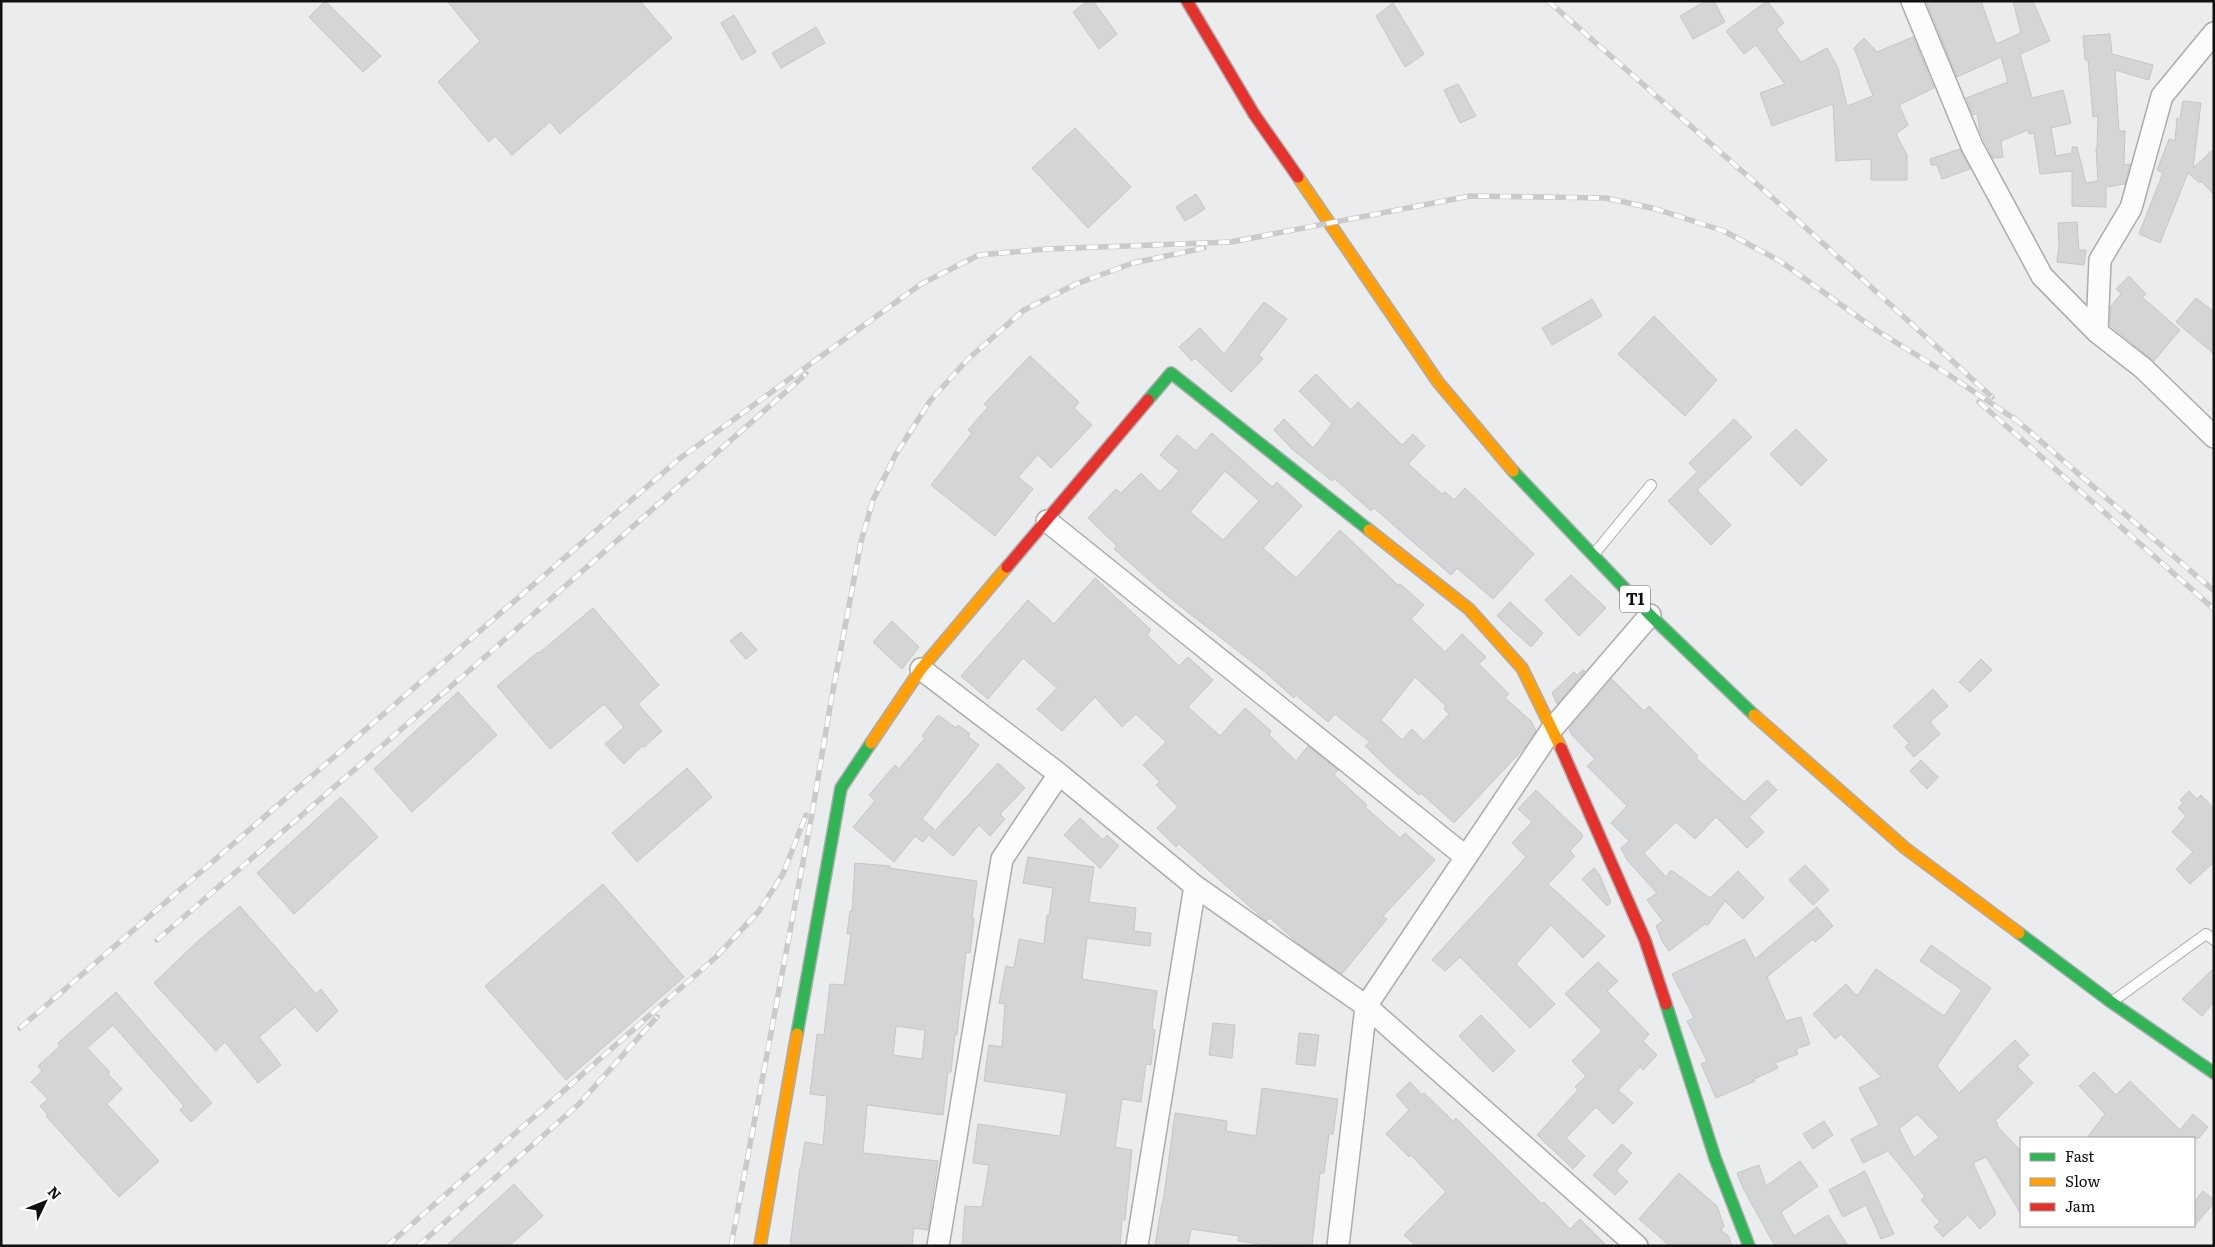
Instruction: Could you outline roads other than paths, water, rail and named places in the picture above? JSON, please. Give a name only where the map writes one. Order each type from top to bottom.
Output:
[{"type":"main road","name":"T1","points":[[1187,1],[1254,114],[1438,382],[1514,473],[1650,615],[1772,732],[1905,848],[2111,1002],[2214,1073]]},
{"type":"main road","points":[[760,1246],[841,788],[921,669],[1171,373],[1469,609],[1522,668],[1552,729],[1646,940],[1715,1158],[1749,1246]]},
{"type":"street","points":[[1912,1],[1972,146],[2042,276],[2097,332],[2142,368],[2214,437]]},
{"type":"street","points":[[2097,332],[2100,260],[2131,208],[2162,96],[2214,33]]},
{"type":"street","points":[[1047,521],[1466,857]]},
{"type":"street","points":[[1344,1242],[1366,1006],[1552,729],[1650,615]]},
{"type":"street","points":[[921,669],[1059,774],[1195,886],[1366,1006],[1636,1246]]},
{"type":"street","points":[[938,1246],[1002,859],[1059,774]]},
{"type":"street","points":[[1137,1246],[1195,886]]},
{"type":"lane","points":[[1593,555],[1651,485]]},
{"type":"lane","points":[[2111,1002],[2206,934],[2214,940]]},
{"type":"railway","points":[[1548,1],[1783,207],[1992,397]]},
{"type":"railway","points":[[20,1028],[679,459],[921,284],[979,255],[1047,249],[1231,242],[1470,196],[1606,198],[1656,209],[1724,231],[1780,261],[1879,332],[1946,373],[2019,422]]},
{"type":"railway","points":[[731,1246],[861,542],[873,500],[896,454],[930,401],[968,359],[1024,310],[1076,284],[1133,263],[1204,248]]},
{"type":"railway","points":[[157,940],[478,663],[806,374]]},
{"type":"railway","points":[[1979,402],[2214,609]]},
{"type":"railway","points":[[2014,418],[2214,591]]},
{"type":"railway","points":[[387,1246],[716,957],[759,911],[783,874],[806,815]]},
{"type":"railway","points":[[418,1246],[579,1104],[657,1017]]}]
